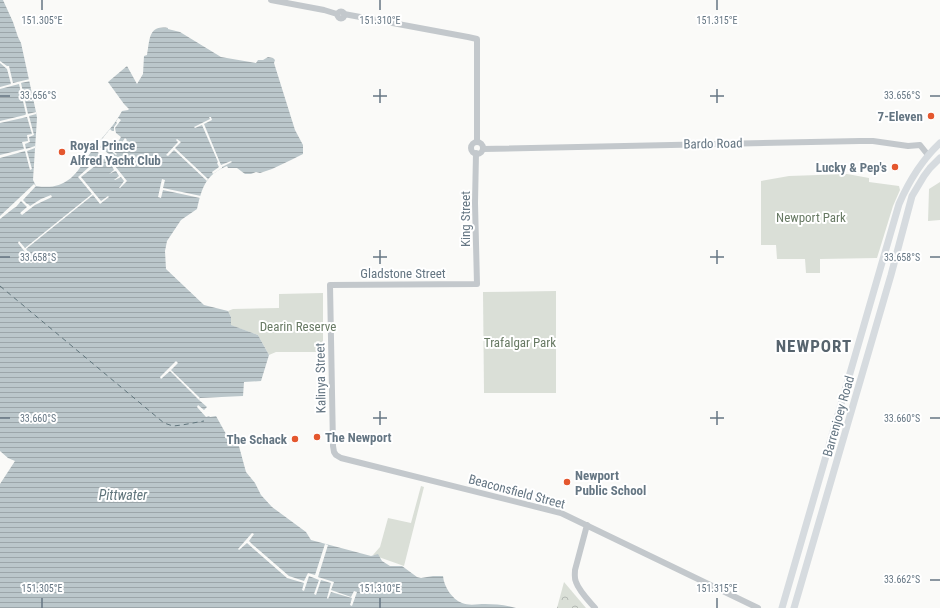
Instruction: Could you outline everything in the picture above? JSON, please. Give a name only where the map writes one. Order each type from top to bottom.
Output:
[{"type":"main road","name":"Barrenjoey Road","points":[[782,608],[899,204],[911,179],[928,155],[940,142]]},
{"type":"main road","name":"Bardo Road","points":[[928,155],[938,160]]},
{"type":"main road","name":"Barrenjoey Road","points":[[794,608],[904,230],[912,196],[924,176],[938,160]]},
{"type":"main road","points":[[893,227],[904,230]]},
{"type":"main road","points":[[876,281],[887,288]]},
{"type":"main road","points":[[840,407],[851,411]]},
{"type":"street","points":[[270,0],[324,10],[337,14],[337,17],[341,19],[344,18],[344,14],[477,39],[476,142],[472,147],[473,152],[481,152],[483,149],[482,144],[476,142]]},
{"type":"street","name":"Bardo Road","points":[[483,149],[860,140],[908,146],[920,145],[928,155]]},
{"type":"street","name":"King Street","points":[[476,153],[476,284]]},
{"type":"street","name":"Gladstone Street","points":[[330,285],[476,284]]},
{"type":"street","name":"Kalinya Street","points":[[330,285],[332,422]]},
{"type":"street","name":"Beaconsfield Street","points":[[332,422],[333,449],[336,455],[341,458],[561,513],[758,608]]},
{"type":"street","points":[[587,525],[574,576],[580,589],[595,608]]},
{"type":"green space","name":"Newport Park","points":[[847,174],[869,178],[869,182],[899,186],[900,190],[893,206],[877,258],[820,259],[820,273],[806,273],[805,259],[777,259],[776,245],[761,245],[761,181],[789,176]]},
{"type":"green space","points":[[940,182],[940,220],[928,221],[929,189]]},
{"type":"green space","name":"Trafalgar Park","points":[[556,291],[556,393],[484,393],[483,292]]},
{"type":"green space","name":"Dearin Reserve","points":[[323,293],[323,352],[276,352],[269,355],[258,335],[230,325],[231,317],[228,311],[233,309],[279,308],[279,294]]},
{"type":"green space","points":[[421,486],[424,487],[404,566],[373,555],[380,547],[388,518],[411,523]]},
{"type":"green space","points":[[564,582],[586,608],[557,608]]},
{"type":"water","name":"Pittwater","points":[[0,0],[3,0],[21,43],[36,112],[37,118],[33,180],[36,186],[54,186],[71,178],[122,111],[129,109],[108,82],[127,66],[137,84],[143,74],[144,56],[147,55],[153,31],[161,28],[168,28],[180,32],[221,57],[256,63],[258,60],[263,60],[268,57],[275,60],[274,63],[295,130],[303,145],[303,154],[260,173],[256,172],[245,174],[237,168],[228,168],[227,166],[220,170],[209,178],[206,183],[197,209],[181,220],[167,241],[165,251],[166,269],[204,305],[228,311],[231,317],[231,325],[258,335],[269,355],[261,381],[244,382],[243,396],[200,398],[199,400],[207,407],[204,410],[198,405],[197,407],[206,417],[216,416],[226,434],[237,439],[246,472],[255,483],[261,495],[272,507],[306,532],[311,540],[371,556],[378,554],[382,561],[390,566],[402,566],[417,577],[443,576],[449,592],[455,599],[465,604],[497,604],[516,608],[0,608],[0,484],[15,461],[8,458],[0,451]]},
{"type":"pier","points":[[0,61],[9,66],[13,83],[30,79],[30,81],[21,83],[28,114],[36,112],[36,114],[29,116],[34,135],[29,137],[30,142],[25,144],[26,149],[35,146],[35,148],[27,151],[32,169],[30,170],[25,151],[0,158],[0,155],[24,149],[22,142],[28,141],[27,135],[32,134],[27,117],[0,123],[0,121],[26,114],[19,84],[0,89],[0,87],[11,84],[7,69],[0,63]]},
{"type":"pier","points":[[209,117],[211,117],[212,120],[204,124],[221,165],[231,161],[232,162],[213,174],[212,172],[219,167],[218,162],[202,125],[195,128],[194,127],[210,119]]},
{"type":"pier","points":[[118,118],[121,120],[115,128],[116,133],[121,137],[118,142],[121,144],[125,138],[127,140],[121,148],[111,141],[109,144],[102,139],[110,129],[114,131]]},
{"type":"pier","points":[[101,139],[105,145],[117,154],[116,155],[102,144],[100,147],[114,158],[111,161],[127,181],[119,188],[124,181],[121,177],[114,180],[119,176],[116,171],[109,174],[114,170],[105,158],[81,177],[101,201],[108,196],[109,197],[100,204],[93,195],[26,249],[32,257],[28,256],[18,243],[19,241],[25,248],[92,194],[78,177],[89,167],[83,162],[92,165],[102,156],[93,149]]},
{"type":"pier","points":[[177,139],[181,142],[175,148],[208,179],[207,181],[174,150],[168,156],[166,155],[178,142],[176,140]]},
{"type":"pier","points":[[162,179],[165,180],[163,188],[201,196],[200,198],[163,190],[161,198],[158,197]]},
{"type":"pier","points":[[34,184],[36,186],[23,200],[27,204],[30,206],[41,199],[51,195],[52,197],[35,205],[22,215],[20,213],[27,207],[21,201],[16,207],[0,219],[0,216]]},
{"type":"pier","points":[[176,361],[178,363],[171,370],[200,398],[199,400],[170,371],[161,379],[160,377]]},
{"type":"pier","points":[[252,533],[254,534],[249,541],[253,545],[289,576],[304,581],[308,573],[315,575],[325,544],[328,545],[318,577],[334,582],[331,590],[351,597],[354,591],[357,592],[352,606],[350,605],[352,598],[331,592],[328,599],[327,598],[331,583],[321,580],[316,595],[314,594],[319,580],[309,576],[304,591],[302,590],[304,583],[287,578],[247,543],[239,550],[238,549]]},
{"type":"ferry route","points":[[0,286],[164,423],[173,426],[204,421]]},
{"type":"place","name":"7-Eleven","points":[[931,116]]},
{"type":"place","name":"Royal Prince Alfred Yacht Club","points":[[62,152]]},
{"type":"place","name":"Lucky & Pep's","points":[[895,167]]},
{"type":"place","name":"The Newport","points":[[317,437]]},
{"type":"place","name":"The Schack","points":[[295,439]]},
{"type":"place","name":"Newport Public School","points":[[567,482]]},
{"type":"district","name":"NEWPORT","points":[[814,346]]}]
